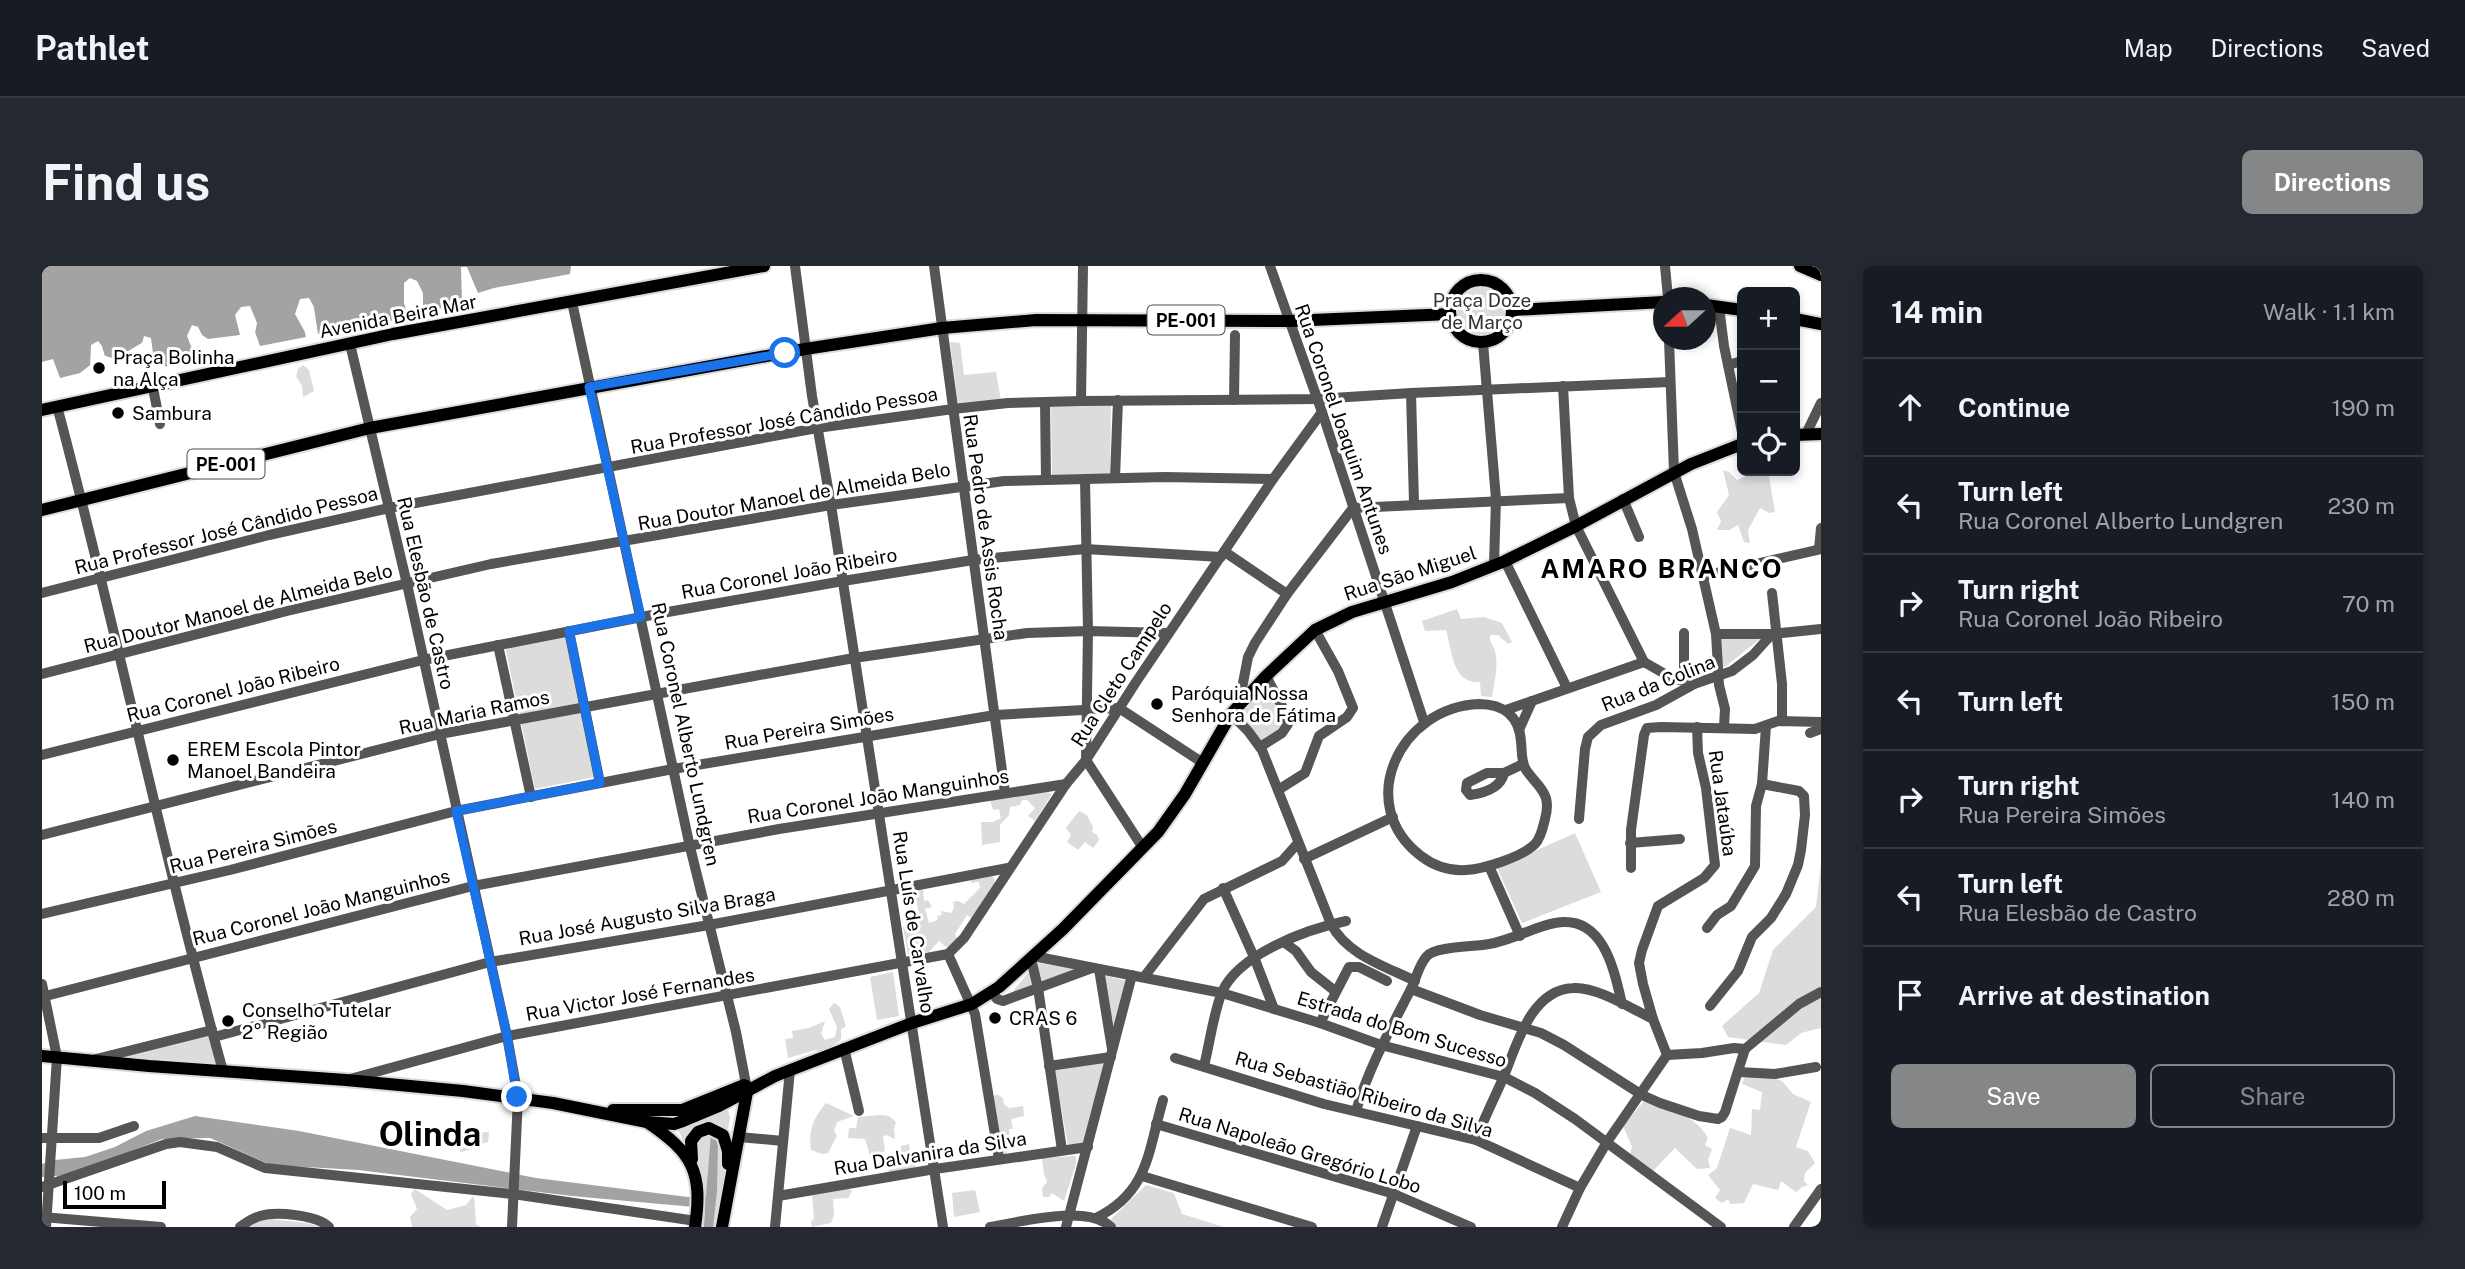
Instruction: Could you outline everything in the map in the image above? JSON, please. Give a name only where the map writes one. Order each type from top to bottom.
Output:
[{"type":"main road","name":"Avenida Beira Mar","points":[[42,410],[393,334],[764,266]]},
{"type":"main road","points":[[1800,266],[1821,275]]},
{"type":"main road","points":[[1480,273],[1500,286],[1510,299],[1513,310],[1509,326],[1504,332],[1498,338],[1483,343],[1460,335],[1453,326],[1450,314],[1452,297],[1459,288],[1480,273]]},
{"type":"main road","points":[[1513,310],[1653,303]]},
{"type":"main road","points":[[1716,307],[1737,309]]},
{"type":"main road","name":"PE-001","points":[[42,510],[370,428],[805,349],[942,328],[1010,321],[1289,321],[1450,314]]},
{"type":"main road","points":[[1800,320],[1821,324]]},
{"type":"main road","points":[[1800,435],[1821,434]]},
{"type":"main road","name":"Rua São Miguel","points":[[747,1088],[844,1048],[972,1004],[992,992],[1032,957],[1143,848],[1167,820],[1235,709],[1315,630],[1339,617],[1452,582],[1499,563],[1576,526],[1674,472],[1737,446]]},
{"type":"main road","points":[[42,1056],[346,1080],[517,1097],[647,1122],[674,1124],[719,1106],[747,1088]]},
{"type":"main road","points":[[599,1111],[682,1110],[747,1088]]},
{"type":"main road","points":[[722,1227],[747,1088]]},
{"type":"main road","points":[[674,1124],[682,1110]]},
{"type":"main road","points":[[647,1122],[685,1152]]},
{"type":"main road","points":[[674,1124],[694,1169]]},
{"type":"main road","points":[[696,1219],[697,1196],[690,1148],[691,1141],[701,1130],[709,1128],[723,1135],[728,1151],[728,1185]]},
{"type":"street","name":"Rua Luís de Carvalho","points":[[795,266],[817,428],[943,1227]]},
{"type":"street","name":"Rua Pedro de Assis Rocha","points":[[934,266],[1005,793]]},
{"type":"street","points":[[1081,401],[1083,266]]},
{"type":"street","name":"Rua Coronel Joaquim Antunes","points":[[1270,266],[1322,412],[1424,722]]},
{"type":"street","points":[[1665,266],[1667,287]]},
{"type":"street","name":"Rua Coronel Alberto Lundgren","points":[[572,302],[690,846],[747,1088]]},
{"type":"street","points":[[1716,321],[1738,413]]},
{"type":"street","points":[[1234,400],[1235,335]]},
{"type":"street","points":[[1483,343],[1499,563],[1567,688]]},
{"type":"street","name":"Rua Elesbão de Castro","points":[[350,344],[407,584],[507,1035],[517,1097],[512,1227]]},
{"type":"street","points":[[1669,350],[1674,472],[1716,634],[1718,677],[1725,709],[1724,727]]},
{"type":"street","points":[[1728,365],[1737,362]]},
{"type":"street","name":"Rua Professor José Cândido Pessoa","points":[[42,593],[389,508],[817,428],[953,409],[1118,400],[1317,400],[1411,393],[1671,382]]},
{"type":"street","points":[[1563,386],[1569,498],[1576,526],[1644,663],[1667,676],[1689,682],[1684,633]]},
{"type":"street","points":[[153,388],[160,424]]},
{"type":"street","points":[[1411,393],[1414,503]]},
{"type":"street","points":[[1115,478],[1118,400]]},
{"type":"street","points":[[1045,402],[1046,479]]},
{"type":"street","points":[[1800,435],[1821,403]]},
{"type":"street","points":[[57,406],[223,1072]]},
{"type":"street","name":"Rua Cleto Campelo","points":[[948,954],[964,938],[1273,479],[1322,412]]},
{"type":"street","points":[[1084,478],[1088,631],[1086,760],[1143,848]]},
{"type":"street","name":"Rua Doutor Manoel de Almeida Belo","points":[[42,674],[287,611],[504,562],[831,505],[963,485],[1046,479],[1273,479]]},
{"type":"street","points":[[1569,498],[1496,499],[1353,508],[1287,593],[1252,649],[1235,709],[1260,747],[1331,924],[1339,938],[1352,949],[1413,985],[1522,1029],[1541,1033],[1642,1095],[1699,1116],[1720,1119],[1725,1112],[1745,1049],[1799,1004],[1821,992]]},
{"type":"street","points":[[1623,499],[1639,537]]},
{"type":"street","points":[[1703,576],[1820,549],[1821,527]]},
{"type":"street","name":"Rua Coronel João Ribeiro","points":[[42,755],[423,660],[843,581],[973,560],[1085,549],[1223,554]]},
{"type":"street","points":[[1223,554],[1287,593]]},
{"type":"street","points":[[1772,593],[1774,634],[1782,684],[1782,721]]},
{"type":"street","points":[[1716,634],[1774,634],[1821,629]]},
{"type":"street","points":[[1278,790],[1306,773],[1319,736],[1345,718],[1353,708],[1339,671],[1315,630]]},
{"type":"street","points":[[569,631],[600,783]]},
{"type":"street","name":"Rua Maria Ramos","points":[[42,835],[440,734],[658,693],[854,658],[1027,633],[1169,633]]},
{"type":"street","name":"Rua da Colina","points":[[1579,820],[1585,749],[1591,734],[1601,725],[1656,705],[1689,682],[1718,677],[1742,664],[1774,634]]},
{"type":"street","points":[[498,645],[531,797]]},
{"type":"street","points":[[1506,710],[1519,730],[1523,764],[1547,802],[1542,831],[1533,846],[1489,866],[1464,871],[1437,865],[1407,843],[1393,817],[1388,793],[1395,759],[1412,733],[1424,722],[1458,707],[1488,704],[1506,710],[1644,663]]},
{"type":"street","points":[[1260,747],[1282,733],[1288,724],[1279,699],[1266,676]]},
{"type":"street","points":[[1519,730],[1532,701]]},
{"type":"street","points":[[1119,708],[1203,763]]},
{"type":"street","name":"Rua Pereira Simões","points":[[42,914],[174,884],[456,811],[673,769],[995,715],[1119,708]]},
{"type":"street","points":[[1631,868],[1630,843],[1646,729],[1755,729],[1782,721],[1821,722]]},
{"type":"street","points":[[1707,928],[1717,915],[1731,906],[1754,870],[1756,806],[1762,785],[1766,726]]},
{"type":"street","name":"Rua Jataúba","points":[[1667,1055],[1653,1019],[1639,963],[1651,919],[1658,906],[1704,878],[1715,865],[1706,788],[1698,752],[1698,727]]},
{"type":"street","points":[[1504,774],[1523,764]]},
{"type":"street","name":"Rua Coronel João Manguinhos","points":[[44,997],[473,886],[879,813],[1066,784]]},
{"type":"street","points":[[1710,1006],[1738,971],[1752,937],[1781,905],[1798,865],[1804,829],[1803,795],[1799,791],[1762,785]]},
{"type":"street","points":[[1304,859],[1393,817]]},
{"type":"street","points":[[1630,843],[1680,839]]},
{"type":"street","points":[[1067,1221],[1111,1054],[1138,976],[1198,905],[1223,888],[1282,861],[1298,842]]},
{"type":"street","points":[[1489,866],[1520,936]]},
{"type":"street","name":"Rua José Augusto Silva Braga","points":[[89,1060],[213,1033],[490,962],[709,925],[1008,869]]},
{"type":"street","points":[[1223,888],[1274,1009]]},
{"type":"street","points":[[1204,1066],[1222,993],[1239,970],[1254,957],[1331,924],[1346,921]]},
{"type":"street","points":[[1356,1111],[1381,1045],[1426,956],[1437,951],[1498,943],[1555,923],[1571,922],[1584,927],[1598,940],[1610,958],[1622,1004]]},
{"type":"street","points":[[1285,943],[1296,951],[1311,972],[1335,991]]},
{"type":"street","points":[[902,964],[948,954],[972,1004],[999,1159]]},
{"type":"street","points":[[1032,957],[1062,1150]]},
{"type":"street","name":"Estrada do Bom Sucesso","points":[[1032,957],[1222,993],[1381,1045],[1504,1077],[1535,1093],[1607,1142],[1721,1227]]},
{"type":"street","name":"Rua Victor José Fernandes","points":[[346,1080],[507,1035],[902,964]]},
{"type":"street","points":[[1320,1023],[1346,971],[1353,966],[1387,981]]},
{"type":"street","points":[[992,992],[996,999],[1003,1001],[1096,968],[1111,1054]]},
{"type":"street","points":[[42,984],[57,1057],[48,1139],[45,1221],[161,1227]]},
{"type":"street","points":[[1476,1140],[1522,1029],[1543,1002],[1560,991],[1571,988],[1595,992],[1653,1019]]},
{"type":"street","points":[[844,1048],[859,1111]]},
{"type":"street","points":[[1562,1227],[1580,1188],[1607,1142],[1642,1095],[1667,1055],[1745,1049]]},
{"type":"street","points":[[1049,1066],[1111,1054]]},
{"type":"street","name":"Rua Sebastião Ribeiro da Silva","points":[[1175,1058],[1312,1101],[1476,1140],[1580,1188]]},
{"type":"street","points":[[1739,1072],[1776,1074],[1816,1067]]},
{"type":"street","points":[[775,1227],[790,1070]]},
{"type":"street","points":[[990,1227],[1096,1218],[1117,1206],[1132,1192],[1142,1176],[1163,1100]]},
{"type":"street","name":"Rua Napoleão Gregório Lobo","points":[[1156,1124],[1394,1194],[1471,1227]]},
{"type":"street","points":[[48,1139],[99,1138],[134,1126]]},
{"type":"street","points":[[1382,1227],[1417,1126]]},
{"type":"street","points":[[739,1137],[783,1141]]},
{"type":"street","points":[[47,1184],[166,1143],[180,1142],[217,1147],[265,1168],[514,1193],[696,1219]]},
{"type":"street","name":"Rua Dalvanira da Silva","points":[[778,1196],[935,1169],[1088,1147]]},
{"type":"street","points":[[1142,1176],[1312,1227]]},
{"type":"street","points":[[1794,1227],[1821,1189]]},
{"type":"street","points":[[240,1227],[257,1216],[268,1214],[313,1218],[329,1227]]},
{"type":"street","points":[[1096,1218],[1111,1227]]},
{"type":"green space","name":"Praça Doze de Março","points":[[1482,282],[1493,284],[1506,295],[1511,311],[1509,322],[1498,335],[1482,340],[1471,338],[1458,327],[1453,311],[1455,300],[1466,287]]},
{"type":"green space","points":[[950,342],[960,343],[964,375],[996,372],[1001,401],[958,405]]},
{"type":"green space","points":[[303,365],[309,370],[314,391],[303,397],[302,386],[296,376]]},
{"type":"green space","points":[[1111,405],[1110,474],[1052,475],[1051,406]]},
{"type":"green space","points":[[1723,470],[1737,480],[1746,476],[1769,476],[1775,512],[1769,513],[1760,508],[1748,530],[1750,543],[1744,542],[1738,525],[1729,530],[1717,530],[1721,521],[1717,512],[1729,495]]},
{"type":"green space","points":[[1457,609],[1461,619],[1484,617],[1502,623],[1512,642],[1508,644],[1498,635],[1490,635],[1496,662],[1492,697],[1481,696],[1480,682],[1464,678],[1459,672],[1446,630],[1425,631],[1422,621]]},
{"type":"green space","points":[[568,635],[599,776],[535,789],[505,646]]},
{"type":"green space","points":[[1719,635],[1761,638],[1722,667]]},
{"type":"green space","points":[[1269,684],[1286,726],[1261,744],[1237,716]]},
{"type":"green space","points":[[1046,792],[1052,794],[1035,821],[1028,816],[1035,808],[1027,800],[1022,800],[1020,805],[1010,807],[1009,815],[1000,825],[1000,842],[982,845],[981,822],[993,822],[1001,818],[999,809],[993,810],[990,799]]},
{"type":"green space","points":[[1079,811],[1087,815],[1093,827],[1092,832],[1099,840],[1093,848],[1085,842],[1078,850],[1067,842],[1071,835],[1066,828]]},
{"type":"green space","points":[[1575,833],[1601,892],[1522,923],[1497,868]]},
{"type":"green space","points":[[1821,863],[1821,1028],[1801,1033],[1786,1045],[1728,1037],[1722,1026],[1759,993],[1773,950],[1816,907]]},
{"type":"green space","points":[[979,876],[981,879],[994,877],[995,890],[973,919],[967,915],[955,934],[959,943],[946,947],[939,941],[929,952],[908,955],[903,927],[918,924],[920,918],[914,890],[923,887],[924,901],[928,900],[932,907],[925,909],[929,923],[938,920],[937,916],[942,915],[941,911],[951,913],[953,902],[964,904],[980,888],[979,882],[971,883],[971,879]]},
{"type":"green space","points":[[1039,963],[1080,969],[1011,994],[1034,965]]},
{"type":"green space","points":[[893,972],[899,1016],[877,1020],[870,977]]},
{"type":"green space","points":[[1103,975],[1127,981],[1114,1027]]},
{"type":"green space","points":[[834,1003],[840,1007],[846,1026],[841,1030],[841,1040],[822,1052],[815,1050],[788,1058],[785,1039],[793,1038],[792,1031],[825,1021],[821,1034],[825,1040],[835,1037],[837,1027],[829,1009]]},
{"type":"green space","points":[[210,1032],[220,1065],[105,1057]]},
{"type":"green space","points":[[1105,1061],[1084,1144],[1068,1145],[1054,1068]]},
{"type":"green space","points":[[1748,1069],[1782,1081],[1793,1094],[1811,1102],[1796,1147],[1808,1151],[1815,1163],[1805,1173],[1804,1181],[1808,1185],[1796,1192],[1781,1181],[1778,1190],[1753,1184],[1744,1203],[1730,1204],[1728,1199],[1722,1203],[1715,1198],[1720,1190],[1708,1175],[1717,1168],[1730,1128],[1751,1135],[1752,1109],[1760,1110],[1762,1092],[1742,1084]]},
{"type":"green space","points":[[997,1094],[1009,1108],[1023,1106],[1024,1116],[1011,1119],[1013,1129],[1009,1129],[1008,1148],[1003,1157],[993,1097]]},
{"type":"green space","points":[[1644,1101],[1680,1114],[1703,1130],[1708,1138],[1705,1145],[1712,1149],[1708,1160],[1710,1168],[1697,1169],[1675,1148],[1653,1171],[1630,1155],[1632,1147],[1623,1126]]},
{"type":"green space","points":[[826,1103],[854,1116],[837,1122],[834,1131],[837,1136],[828,1153],[822,1154],[811,1150],[810,1136],[815,1120]]},
{"type":"green space","points":[[727,1108],[730,1117],[727,1136],[722,1137],[695,1128],[687,1135],[687,1149],[677,1127]]},
{"type":"green space","points":[[889,1116],[896,1122],[895,1139],[886,1135],[883,1137],[885,1151],[878,1154],[877,1164],[873,1166],[865,1139],[848,1138],[849,1128],[856,1128],[858,1117]]},
{"type":"green space","points":[[489,1132],[488,1142],[460,1152],[461,1134]]},
{"type":"green space","points":[[701,1132],[719,1136],[722,1149],[724,1182],[719,1227],[698,1227],[692,1147]]},
{"type":"green space","points":[[909,1144],[910,1151],[914,1151],[916,1170],[890,1175],[885,1156],[901,1152],[901,1146]]},
{"type":"green space","points":[[1076,1156],[1064,1201],[1052,1193],[1049,1197],[1043,1197],[1042,1188],[1047,1182],[1042,1158]]},
{"type":"green space","points":[[1146,1185],[1174,1193],[1182,1214],[1224,1227],[1115,1227],[1111,1219]]},
{"type":"green space","points":[[847,1188],[852,1191],[848,1198],[833,1199],[834,1215],[831,1223],[812,1227],[812,1194]]},
{"type":"green space","points":[[415,1189],[447,1210],[466,1205],[474,1195],[476,1224],[480,1227],[412,1227],[410,1217],[417,1209],[411,1194]]},
{"type":"green space","points":[[975,1190],[980,1212],[954,1217],[952,1193]]},
{"type":"green space","points":[[260,1218],[307,1223],[321,1227],[243,1227]]},
{"type":"shaded area","points":[[42,266],[571,266],[570,274],[478,293],[467,267],[461,267],[462,301],[421,315],[416,288],[409,296],[412,317],[318,334],[314,308],[300,311],[306,337],[260,346],[248,312],[240,335],[206,346],[197,325],[195,357],[180,365],[153,365],[145,341],[115,359],[103,355],[80,373],[60,378],[53,359],[42,362]]},
{"type":"shaded area","points":[[195,1116],[299,1131],[536,1178],[688,1197],[706,1196],[711,1134],[718,1142],[713,1227],[704,1227],[705,1208],[572,1196],[358,1170],[271,1165],[210,1138],[162,1139],[70,1175],[42,1177],[42,1164],[85,1157],[115,1147],[146,1131]]},
{"type":"pier","points":[[410,278],[417,281],[423,293],[423,310],[417,314],[413,292],[415,314],[408,318],[404,303],[404,283]]},
{"type":"pier","points":[[309,298],[314,307],[312,321],[311,311],[304,313],[308,333],[295,314],[300,299]]},
{"type":"pier","points":[[250,306],[257,323],[254,338],[247,321],[241,338],[206,350],[199,339],[199,357],[195,357],[187,336],[192,325],[198,327],[208,339],[240,335],[235,315],[241,307]]},
{"type":"pier","points":[[144,336],[151,338],[155,368],[150,367],[143,346],[141,347]]},
{"type":"pier","points":[[98,341],[106,360],[100,360],[90,368],[91,345]]},
{"type":"place","name":"Praça Bolinha na Alça","points":[[99,368]]},
{"type":"place","name":"Sambura","points":[[118,413]]},
{"type":"place","name":"Paróquia Nossa Senhora de Fátima","points":[[1157,704]]},
{"type":"place","name":"EREM Escola Pintor Manoel Bandeira","points":[[173,760]]},
{"type":"place","name":"CRAS 6","points":[[995,1018]]},
{"type":"place","name":"Conselho Tutelar 2° Região","points":[[228,1021]]},
{"type":"district","name":"AMARO BRANCO","points":[[1662,568]]},
{"type":"district","name":"Olinda","points":[[430,1134]]},
{"type":"route","points":[[517,1097],[507,1035],[456,811],[600,783],[569,631],[641,617],[589,387],[785,353]]}]
